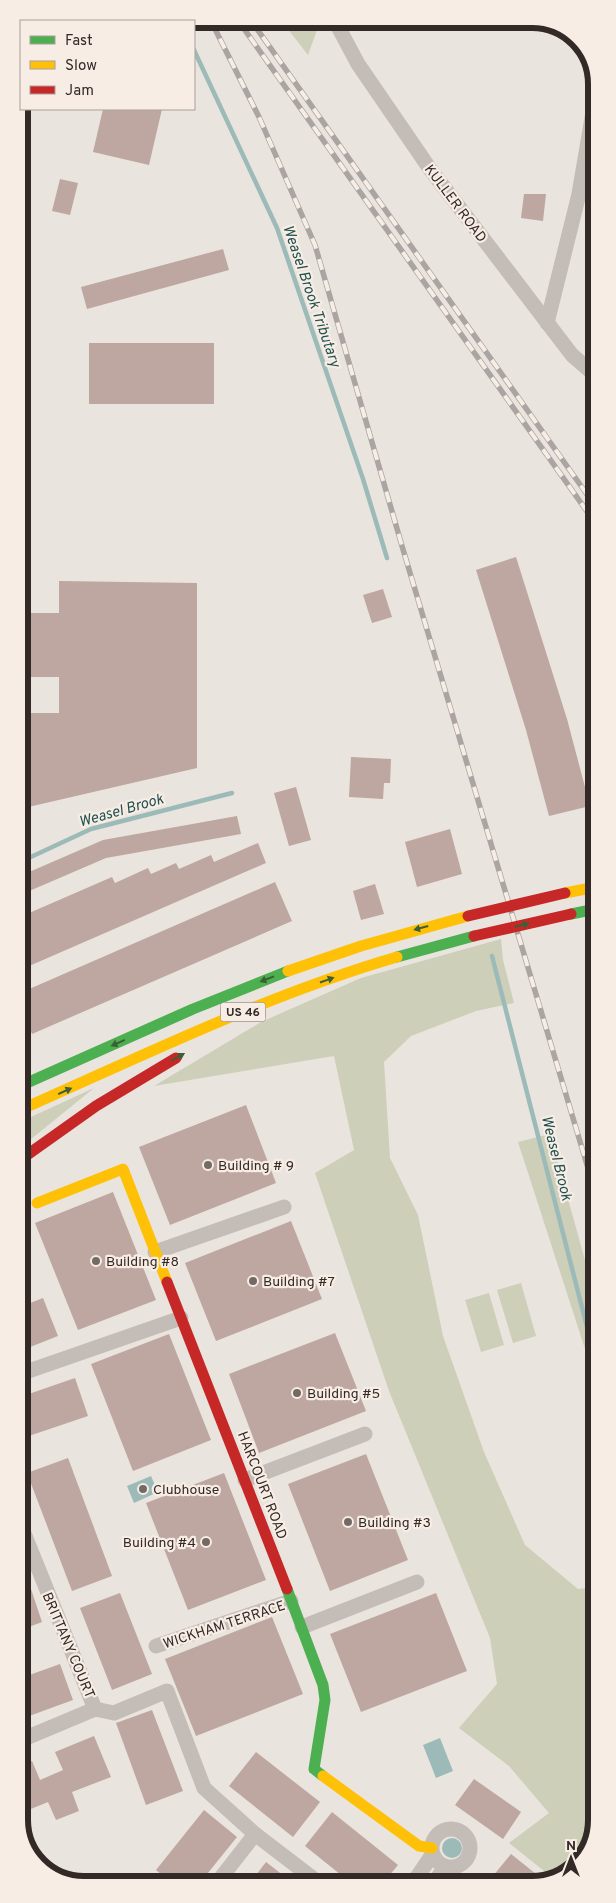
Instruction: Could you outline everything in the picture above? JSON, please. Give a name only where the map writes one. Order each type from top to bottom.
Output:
[{"type":"main road","name":"US 46","points":[[27,1083],[297,967],[382,939],[468,916],[588,889]]},
{"type":"main road","name":"US 46","points":[[27,1107],[252,1008],[308,986],[397,956],[474,936],[588,911]]},
{"type":"main road","points":[[223,1033],[308,986]]},
{"type":"main road","points":[[27,1155],[147,1074],[189,1051]]},
{"type":"main road","name":"HARCOURT ROAD","points":[[37,1203],[123,1169],[302,1627],[325,1692],[314,1769],[419,1846],[432,1852]]},
{"type":"street","name":"KULLER ROAD","points":[[339,28],[358,64],[430,169],[572,355],[588,368]]},
{"type":"street","points":[[547,323],[588,174]]},
{"type":"street","points":[[156,1252],[284,1207]]},
{"type":"street","points":[[27,1372],[180,1318]]},
{"type":"street","points":[[245,1480],[365,1434]]},
{"type":"street","name":"BRITTANY COURT","points":[[27,1558],[95,1709]]},
{"type":"street","points":[[302,1627],[417,1582]]},
{"type":"street","name":"WICKHAM TERRACE","points":[[156,1646],[291,1601]]},
{"type":"street","points":[[27,1737],[95,1709],[114,1713],[166,1692],[204,1788],[255,1834],[309,1876]]},
{"type":"street","points":[[417,1876],[432,1852],[434,1839],[444,1830],[457,1830],[468,1838],[470,1851],[464,1863],[458,1866],[445,1867],[439,1864],[432,1852]]},
{"type":"street","points":[[223,1875],[255,1834]]},
{"type":"street","points":[[439,1876],[445,1867]]},
{"type":"green space","points":[[287,27],[317,28],[308,55]]},
{"type":"green space","points":[[501,939],[503,960],[514,1003],[476,1011],[411,1036],[384,1062],[390,1158],[418,1215],[443,1336],[484,1452],[525,1545],[578,1589],[588,1588],[588,1827],[586,1837],[577,1854],[564,1866],[547,1874],[509,1843],[549,1813],[509,1766],[459,1728],[497,1684],[490,1638],[389,1391],[315,1173],[354,1150],[334,1056],[154,1086],[261,1022],[361,978]]},
{"type":"green space","points":[[94,1088],[27,1142],[27,1119]]},
{"type":"green space","points":[[550,1134],[588,1271],[588,1358],[518,1142]]},
{"type":"green space","points":[[521,1283],[536,1336],[513,1343],[497,1290]]},
{"type":"green space","points":[[489,1293],[504,1345],[481,1352],[465,1300]]},
{"type":"water","name":"Clubhouse","points":[[151,1476],[158,1492],[134,1503],[127,1486]]},
{"type":"water","points":[[440,1738],[453,1771],[436,1778],[423,1745]]},
{"type":"water","points":[[452,1838],[459,1841],[462,1848],[459,1855],[452,1858],[445,1855],[442,1848],[445,1841]]},
{"type":"building","points":[[103,110],[162,110],[149,165],[93,152]]},
{"type":"building","points":[[60,179],[78,183],[70,215],[52,211]]},
{"type":"building","points":[[524,194],[546,194],[543,221],[521,218]]},
{"type":"building","points":[[223,249],[229,270],[87,309],[81,287]]},
{"type":"building","points":[[89,343],[214,343],[214,404],[89,404]]},
{"type":"building","points":[[516,557],[567,719],[588,798],[588,806],[549,816],[526,730],[476,570]]},
{"type":"building","points":[[59,581],[197,583],[197,768],[27,807],[27,713],[59,713],[59,677],[27,677],[27,613],[59,613]]},
{"type":"building","points":[[383,589],[392,617],[372,623],[363,595]]},
{"type":"building","points":[[351,757],[391,759],[390,783],[384,783],[383,799],[349,797]]},
{"type":"building","points":[[296,787],[311,840],[289,846],[274,793]]},
{"type":"building","points":[[237,816],[241,834],[106,858],[27,892],[27,873],[103,840]]},
{"type":"building","points":[[450,829],[462,874],[417,887],[405,842]]},
{"type":"building","points":[[258,843],[266,863],[27,967],[27,914],[112,877],[115,883],[148,868],[151,874],[176,863],[179,869],[211,855],[214,862]]},
{"type":"building","points":[[275,882],[292,921],[32,1034],[27,1022],[27,990]]},
{"type":"building","points":[[375,884],[384,914],[361,920],[353,891]]},
{"type":"building","name":"Building # 9","points":[[246,1105],[276,1183],[170,1225],[139,1147]]},
{"type":"building","name":"Building #8","points":[[113,1192],[156,1300],[78,1330],[35,1223]]},
{"type":"building","name":"Building #7","points":[[291,1221],[322,1299],[216,1341],[185,1263]]},
{"type":"building","points":[[43,1298],[58,1336],[27,1348],[27,1304]]},
{"type":"building","name":"Building #5","points":[[335,1333],[366,1411],[259,1453],[229,1374]]},
{"type":"building","points":[[169,1334],[211,1440],[133,1471],[91,1364]]},
{"type":"building","points":[[75,1378],[88,1416],[27,1437],[27,1395]]},
{"type":"building","name":"Building #3","points":[[366,1454],[408,1560],[330,1591],[288,1484]]},
{"type":"building","points":[[68,1458],[112,1576],[72,1591],[27,1473]]},
{"type":"building","name":"Building #4","points":[[224,1473],[266,1580],[188,1610],[146,1503]]},
{"type":"building","points":[[31,1589],[42,1622],[27,1628],[27,1591]]},
{"type":"building","points":[[120,1593],[152,1674],[112,1690],[80,1608]]},
{"type":"building","points":[[436,1593],[467,1671],[361,1712],[330,1634]]},
{"type":"building","points":[[272,1617],[303,1694],[196,1736],[165,1659]]},
{"type":"building","points":[[60,1664],[73,1700],[27,1717],[27,1676]]},
{"type":"building","points":[[152,1710],[183,1791],[146,1805],[116,1723]]},
{"type":"building","points":[[94,1736],[111,1777],[72,1792],[79,1811],[56,1820],[48,1802],[27,1811],[27,1763],[32,1761],[40,1780],[63,1770],[55,1752]]},
{"type":"building","points":[[256,1752],[320,1802],[293,1837],[229,1786]]},
{"type":"building","points":[[474,1779],[521,1812],[503,1839],[455,1805]]},
{"type":"building","points":[[204,1810],[237,1837],[206,1875],[162,1875],[156,1870]]},
{"type":"building","points":[[332,1812],[398,1865],[389,1876],[342,1876],[305,1846]]},
{"type":"building","points":[[511,1854],[538,1875],[532,1876],[493,1876]]},
{"type":"building","points":[[266,1862],[283,1875],[256,1875]]},
{"type":"waterway","name":"Weasel Brook Tributary","points":[[195,52],[277,228],[363,479],[387,558]]},
{"type":"waterway","name":"Weasel Brook","points":[[27,859],[91,829],[232,793]]},
{"type":"waterway","name":"Weasel Brook","points":[[492,956],[588,1331]]},
{"type":"railway","points":[[214,27],[259,117],[315,245],[402,546],[588,1168]]},
{"type":"railway","points":[[243,27],[588,513]]},
{"type":"railway","points":[[256,27],[588,496]]},
{"type":"traffic: fast","points":[[571,914],[588,911]]},
{"type":"traffic: fast","points":[[397,957],[474,936]]},
{"type":"traffic: fast","points":[[27,1083],[193,1009],[288,971]]},
{"type":"traffic: fast","points":[[287,1589],[323,1685],[325,1700],[314,1769],[323,1776]]},
{"type":"traffic: slow","points":[[565,893],[588,889]]},
{"type":"traffic: slow","points":[[288,971],[361,946],[468,916]]},
{"type":"traffic: slow","points":[[27,1107],[206,1027],[301,989],[397,957]]},
{"type":"traffic: slow","points":[[37,1203],[123,1169],[167,1282]]},
{"type":"traffic: slow","points":[[323,1776],[419,1846],[432,1848]]},
{"type":"traffic: jam","points":[[468,916],[565,893]]},
{"type":"traffic: jam","points":[[474,936],[571,914]]},
{"type":"traffic: jam","points":[[27,1155],[96,1106],[176,1058]]},
{"type":"traffic: jam","points":[[167,1282],[287,1589]]},
{"type":"place","name":"Building # 9","points":[[208,1165]]},
{"type":"place","name":"Building #8","points":[[96,1261]]},
{"type":"place","name":"Building #7","points":[[253,1281]]},
{"type":"place","name":"Building #5","points":[[297,1393]]},
{"type":"place","name":"Clubhouse","points":[[143,1489]]},
{"type":"place","name":"Building #3","points":[[348,1522]]},
{"type":"place","name":"Building #4","points":[[206,1542]]}]
